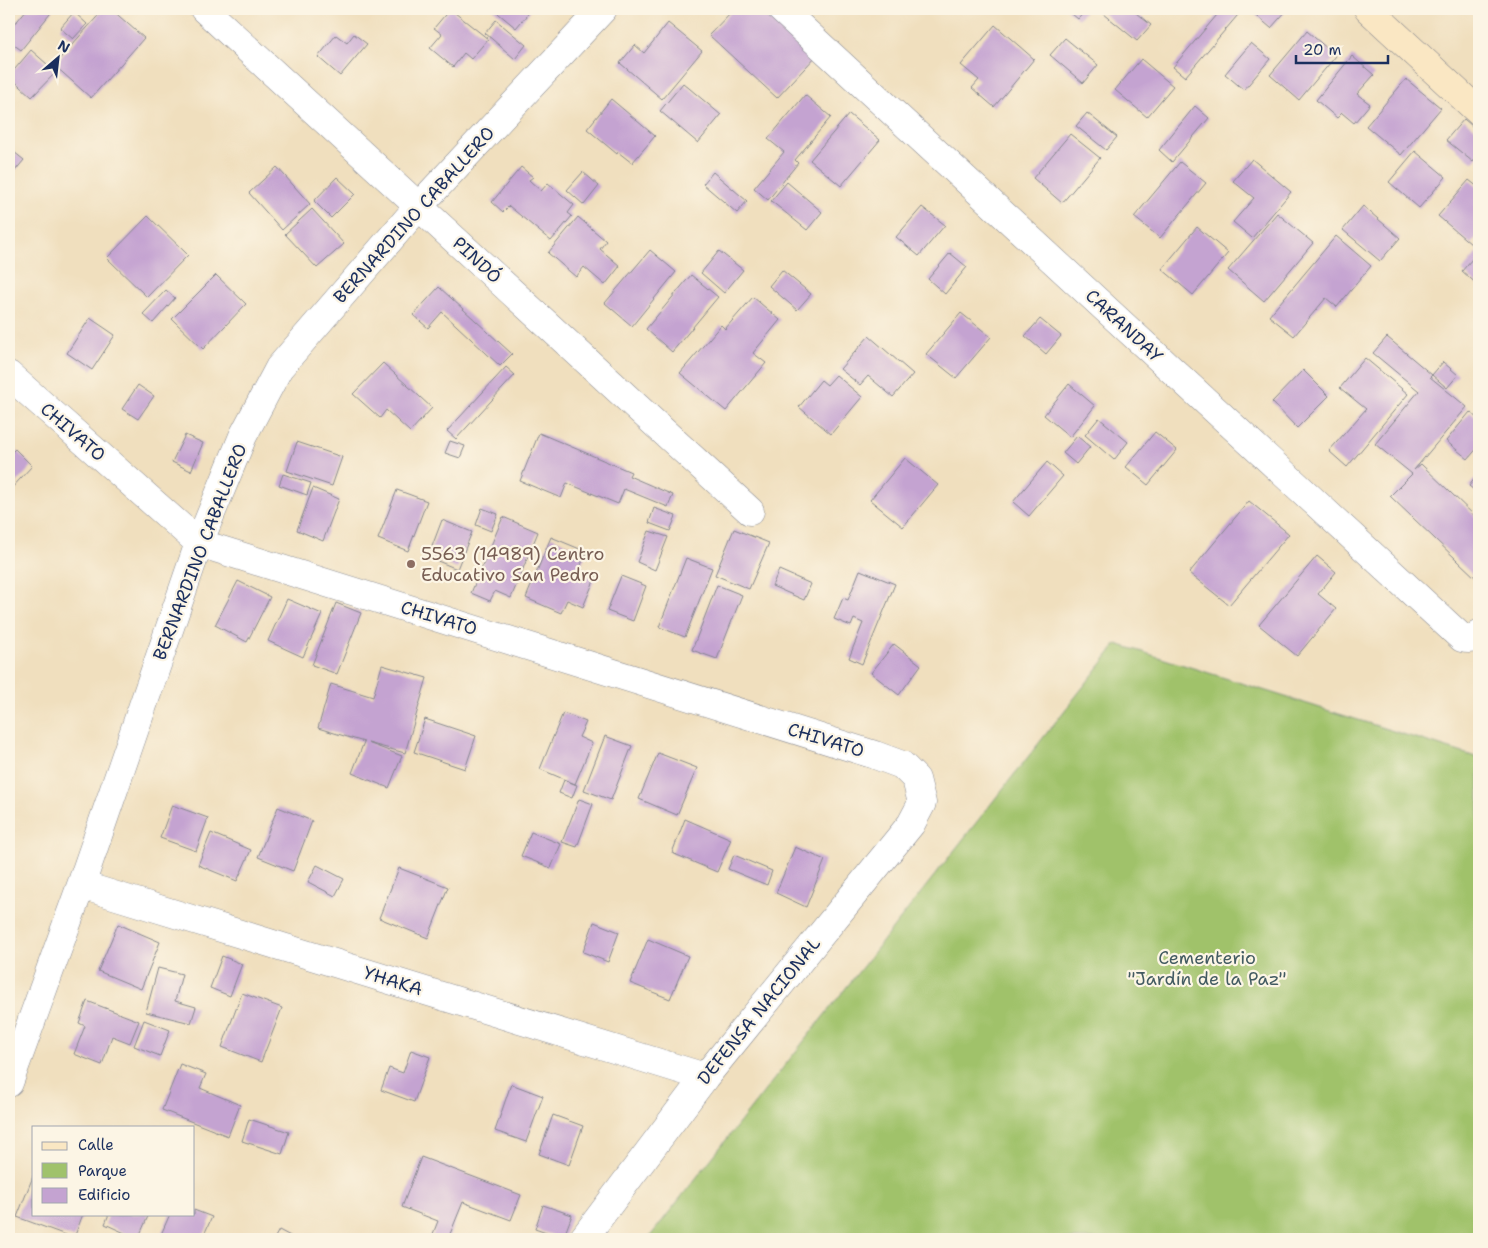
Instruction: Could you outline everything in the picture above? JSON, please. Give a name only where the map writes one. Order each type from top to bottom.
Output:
[{"type":"main road","points":[[1368,9],[1479,112]]},
{"type":"street","name":"PINDÓ","points":[[204,9],[750,511]]},
{"type":"street","name":"BERNARDINO CABALLERO","points":[[9,1083],[82,885],[199,543],[243,436],[279,368],[418,207],[603,9]]},
{"type":"street","name":"CARANDAY","points":[[781,9],[1462,638],[1474,637]]},
{"type":"street","name":"CHIVATO","points":[[9,375],[199,543],[874,755],[902,765],[916,780]]},
{"type":"street","name":"DEFENSA NACIONAL","points":[[583,1239],[705,1077],[911,824],[922,802],[916,780]]},
{"type":"street","name":"YHAKA","points":[[82,885],[705,1077]]},
{"type":"green space","name":"Cementerio \"Jardín de la Paz\"","points":[[1117,644],[1479,758],[1479,1239],[648,1239]]},
{"type":"building","points":[[27,9],[54,9],[21,50],[9,41],[9,31]]},
{"type":"building","points":[[104,9],[111,9],[144,38],[91,98],[54,65]]},
{"type":"building","points":[[450,9],[488,39],[471,59],[464,53],[453,67],[430,48],[442,34],[434,28]]},
{"type":"building","points":[[493,9],[532,9],[516,28]]},
{"type":"building","points":[[734,9],[770,9],[818,54],[777,98],[709,35]]},
{"type":"building","points":[[1066,9],[1087,9],[1078,19]]},
{"type":"building","points":[[1098,9],[1131,9],[1151,25],[1137,41]]},
{"type":"building","points":[[1222,9],[1243,9],[1185,77],[1173,67]]},
{"type":"building","points":[[1253,9],[1288,9],[1271,28],[1251,11]]},
{"type":"building","points":[[74,12],[87,24],[73,39],[60,28]]},
{"type":"building","points":[[496,20],[526,45],[515,59],[485,33]]},
{"type":"building","points":[[668,23],[702,51],[662,99],[620,63],[635,45],[644,53]]},
{"type":"building","points":[[995,25],[1034,59],[994,107],[972,88],[979,80],[961,65]]},
{"type":"building","points":[[1307,31],[1336,56],[1299,100],[1270,75]]},
{"type":"building","points":[[354,34],[367,44],[340,76],[318,57],[336,35],[347,43]]},
{"type":"building","points":[[1065,38],[1098,65],[1083,83],[1050,55]]},
{"type":"building","points":[[1251,43],[1270,59],[1244,90],[1225,74]]},
{"type":"building","points":[[31,50],[56,72],[32,97],[9,76]]},
{"type":"building","points":[[1352,56],[1374,75],[1357,94],[1370,104],[1354,123],[1342,113],[1337,118],[1316,100]]},
{"type":"building","points":[[1141,59],[1173,86],[1147,117],[1115,90]]},
{"type":"building","points":[[1406,79],[1441,108],[1401,155],[1366,126]]},
{"type":"building","points":[[683,83],[721,115],[698,143],[660,111]]},
{"type":"building","points":[[805,95],[831,117],[795,160],[798,163],[768,200],[754,188],[784,152],[768,139]]},
{"type":"building","points":[[611,99],[655,136],[632,163],[618,152],[617,154],[587,129]]},
{"type":"building","points":[[1195,106],[1209,118],[1172,162],[1159,150]]},
{"type":"building","points":[[1087,113],[1117,137],[1106,150],[1076,126]]},
{"type":"building","points":[[849,114],[880,140],[841,186],[810,160]]},
{"type":"building","points":[[1464,119],[1479,132],[1479,154],[1473,162],[1446,140]]},
{"type":"building","points":[[1070,134],[1100,158],[1062,203],[1033,178]]},
{"type":"building","points":[[9,148],[24,160],[9,178]]},
{"type":"building","points":[[1415,151],[1446,177],[1419,208],[1389,182]]},
{"type":"building","points":[[1252,159],[1291,192],[1252,238],[1233,222],[1254,198],[1233,181]]},
{"type":"building","points":[[1180,162],[1206,183],[1160,238],[1134,217]]},
{"type":"building","points":[[277,167],[310,204],[282,230],[249,193]]},
{"type":"building","points":[[521,167],[533,177],[529,180],[541,191],[548,183],[574,205],[568,213],[572,216],[551,241],[509,206],[503,212],[492,202]]},
{"type":"building","points":[[583,172],[599,186],[584,205],[567,190]]},
{"type":"building","points":[[713,172],[747,201],[737,213],[703,184]]},
{"type":"building","points":[[337,177],[355,194],[331,218],[314,201]]},
{"type":"building","points":[[1469,180],[1479,188],[1479,233],[1471,244],[1438,216]]},
{"type":"building","points":[[787,182],[822,212],[807,230],[771,201]]},
{"type":"building","points":[[1363,206],[1400,238],[1380,261],[1343,230]]},
{"type":"building","points":[[922,207],[945,225],[919,256],[896,237]]},
{"type":"building","points":[[312,209],[344,244],[317,268],[285,234]]},
{"type":"building","points":[[1277,213],[1313,243],[1264,301],[1228,270]]},
{"type":"building","points":[[148,216],[188,255],[147,297],[107,258]]},
{"type":"building","points":[[578,217],[606,241],[600,249],[620,266],[605,285],[584,267],[576,277],[548,253]]},
{"type":"building","points":[[1197,227],[1228,253],[1193,295],[1162,269]]},
{"type":"building","points":[[1336,236],[1371,266],[1337,307],[1326,298],[1294,336],[1269,316]]},
{"type":"building","points":[[650,250],[676,272],[632,326],[605,303]]},
{"type":"building","points":[[719,251],[743,270],[724,293],[701,273]]},
{"type":"building","points":[[950,253],[967,267],[945,294],[928,279]]},
{"type":"building","points":[[1477,253],[1479,255],[1478,285],[1462,271]]},
{"type":"building","points":[[782,270],[811,294],[797,310],[769,286]]},
{"type":"building","points":[[216,275],[246,304],[203,349],[172,319]]},
{"type":"building","points":[[691,275],[718,297],[672,352],[646,329]]},
{"type":"building","points":[[439,287],[512,354],[500,366],[442,312],[428,328],[413,315]]},
{"type":"building","points":[[166,290],[175,298],[153,323],[143,314]]},
{"type":"building","points":[[753,297],[780,320],[753,353],[766,363],[726,411],[680,373],[721,325],[725,329]]},
{"type":"building","points":[[961,313],[991,337],[956,378],[926,354]]},
{"type":"building","points":[[90,318],[115,335],[92,370],[67,353]]},
{"type":"building","points":[[1040,319],[1061,336],[1046,354],[1025,336]]},
{"type":"building","points":[[869,336],[913,374],[893,397],[868,376],[860,385],[840,369]]},
{"type":"building","points":[[1387,337],[1432,375],[1430,377],[1467,407],[1414,470],[1421,464],[1479,520],[1479,581],[1390,496],[1412,474],[1375,444],[1419,391],[1373,353]]},
{"type":"building","points":[[1365,358],[1408,394],[1347,467],[1329,451],[1366,409],[1340,388]]},
{"type":"building","points":[[1443,362],[1458,375],[1447,388],[1432,375]]},
{"type":"building","points":[[383,363],[432,408],[410,432],[386,410],[380,418],[353,394]]},
{"type":"building","points":[[506,367],[515,375],[456,439],[447,431]]},
{"type":"building","points":[[1303,370],[1329,396],[1297,428],[1272,402]]},
{"type":"building","points":[[836,375],[862,397],[831,434],[799,407],[821,380],[827,385]]},
{"type":"building","points":[[1069,384],[1095,406],[1070,437],[1044,415]]},
{"type":"building","points":[[138,385],[154,396],[138,419],[122,409]]},
{"type":"building","points":[[1470,412],[1479,420],[1479,446],[1468,459],[1446,441]]},
{"type":"building","points":[[1099,418],[1128,442],[1114,460],[1085,435]]},
{"type":"building","points":[[1155,432],[1177,450],[1148,485],[1126,467]]},
{"type":"building","points":[[539,433],[631,472],[629,476],[673,495],[668,507],[624,489],[618,504],[567,483],[561,498],[520,481]]},
{"type":"building","points":[[185,435],[203,443],[191,471],[172,462]]},
{"type":"building","points":[[1077,436],[1090,447],[1076,464],[1063,453]]},
{"type":"building","points":[[450,441],[465,446],[460,458],[445,453]]},
{"type":"building","points":[[297,442],[342,457],[332,486],[287,471]]},
{"type":"building","points":[[15,449],[32,466],[9,491],[9,455]]},
{"type":"building","points":[[905,458],[938,485],[903,527],[870,500]]},
{"type":"building","points":[[1047,462],[1063,476],[1029,516],[1013,502]]},
{"type":"building","points":[[1479,473],[1479,494],[1469,486]]},
{"type":"building","points":[[283,474],[311,483],[307,495],[279,485]]},
{"type":"building","points":[[313,488],[339,499],[323,541],[297,530]]},
{"type":"building","points":[[397,490],[427,501],[408,551],[378,539]]},
{"type":"building","points":[[1249,501],[1289,534],[1229,605],[1189,573]]},
{"type":"building","points":[[482,508],[498,514],[491,531],[476,525]]},
{"type":"building","points":[[654,508],[676,516],[670,531],[649,523]]},
{"type":"building","points":[[503,517],[538,532],[511,598],[495,591],[490,601],[471,593]]},
{"type":"building","points":[[442,520],[472,532],[457,569],[428,557]]},
{"type":"building","points":[[734,529],[769,543],[749,589],[715,575]]},
{"type":"building","points":[[649,531],[668,537],[655,570],[637,562]]},
{"type":"building","points":[[551,537],[587,552],[579,569],[596,576],[583,607],[567,600],[561,613],[526,598]]},
{"type":"building","points":[[1317,556],[1336,572],[1318,594],[1336,609],[1297,656],[1259,625]]},
{"type":"building","points":[[686,558],[712,568],[685,637],[659,627]]},
{"type":"building","points":[[779,570],[811,584],[804,600],[772,586]]},
{"type":"building","points":[[860,570],[895,584],[862,664],[849,658],[863,623],[854,619],[851,626],[834,619],[843,598],[848,600]]},
{"type":"building","points":[[621,576],[646,586],[633,621],[607,611]]},
{"type":"building","points":[[238,581],[270,597],[247,642],[215,625]]},
{"type":"building","points":[[717,585],[742,595],[717,659],[692,650]]},
{"type":"building","points":[[287,599],[322,614],[303,657],[268,641]]},
{"type":"building","points":[[336,603],[361,613],[337,674],[312,665]]},
{"type":"building","points":[[894,644],[921,665],[899,695],[871,673]]},
{"type":"building","points":[[382,665],[427,678],[405,753],[368,743],[402,756],[389,788],[352,773],[364,742],[318,728],[331,684],[373,697]]},
{"type":"building","points":[[563,713],[586,722],[579,737],[592,743],[575,784],[540,769]]},
{"type":"building","points":[[425,719],[476,736],[465,769],[414,752]]},
{"type":"building","points":[[605,736],[632,746],[611,800],[584,790]]},
{"type":"building","points":[[658,753],[697,768],[677,815],[639,799]]},
{"type":"building","points":[[564,780],[577,785],[572,798],[559,793]]},
{"type":"building","points":[[579,799],[593,804],[577,847],[562,842]]},
{"type":"building","points":[[172,805],[208,818],[196,851],[160,838]]},
{"type":"building","points":[[278,807],[312,821],[293,871],[258,857]]},
{"type":"building","points":[[685,819],[731,839],[717,872],[672,853]]},
{"type":"building","points":[[531,832],[561,844],[551,868],[521,856]]},
{"type":"building","points":[[211,833],[251,850],[237,881],[198,865]]},
{"type":"building","points":[[795,847],[825,860],[806,907],[776,893]]},
{"type":"building","points":[[734,855],[772,871],[767,885],[728,869]]},
{"type":"building","points":[[317,865],[344,879],[335,896],[308,882]]},
{"type":"building","points":[[399,868],[448,887],[428,938],[379,918]]},
{"type":"building","points":[[594,922],[619,932],[608,962],[583,952]]},
{"type":"building","points":[[118,924],[160,942],[141,989],[98,971]]},
{"type":"building","points":[[648,939],[688,956],[670,999],[630,983]]},
{"type":"building","points":[[222,956],[242,964],[230,996],[210,988]]},
{"type":"building","points":[[158,968],[182,974],[175,1001],[196,1007],[191,1023],[146,1012]]},
{"type":"building","points":[[242,993],[282,1008],[261,1062],[222,1047]]},
{"type":"building","points":[[87,1001],[139,1021],[130,1043],[112,1036],[102,1065],[74,1054],[85,1026],[79,1023]]},
{"type":"building","points":[[144,1020],[170,1030],[160,1056],[134,1046]]},
{"type":"building","points":[[411,1050],[430,1057],[414,1102],[381,1090],[389,1068],[403,1073]]},
{"type":"building","points":[[180,1064],[206,1074],[200,1088],[240,1105],[228,1136],[162,1110]]},
{"type":"building","points":[[511,1084],[543,1096],[526,1142],[495,1131]]},
{"type":"building","points":[[553,1115],[583,1126],[569,1165],[539,1154]]},
{"type":"building","points":[[249,1119],[289,1132],[282,1154],[242,1141]]},
{"type":"building","points":[[421,1157],[521,1195],[511,1220],[463,1202],[448,1239],[431,1239],[438,1221],[402,1207]]},
{"type":"building","points":[[32,1179],[32,1216],[82,1216],[74,1238],[17,1217]]},
{"type":"building","points":[[543,1205],[572,1215],[563,1239],[535,1229]]},
{"type":"building","points":[[195,1210],[212,1217],[202,1239],[159,1239],[169,1216],[195,1216]]},
{"type":"building","points":[[108,1216],[148,1216],[138,1239],[105,1224]]},
{"type":"building","points":[[279,1230],[296,1239],[274,1239]]},
{"type":"place","name":"5563 (14989) Centro Educativo San Pedro","points":[[411,564]]}]
